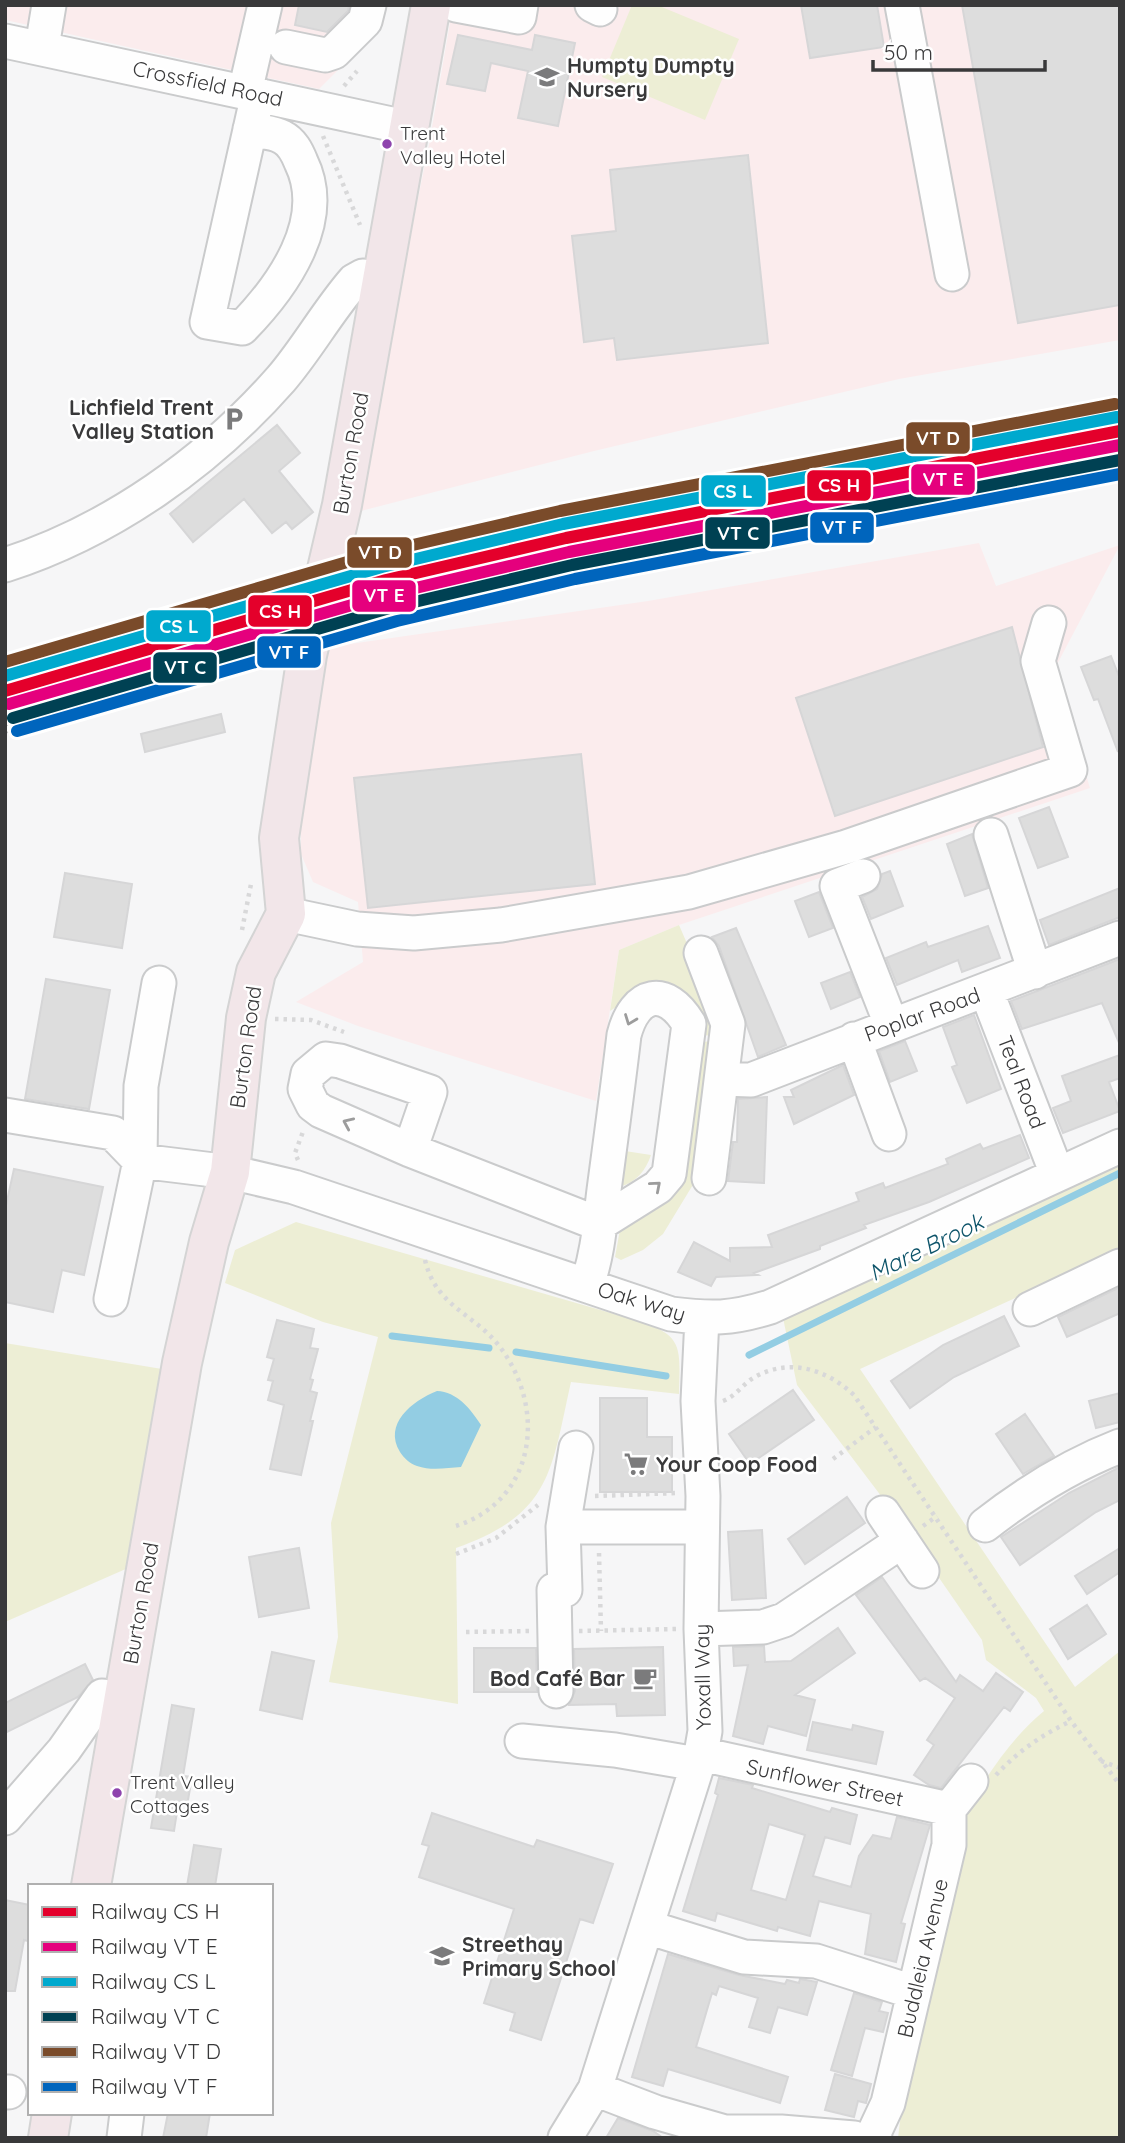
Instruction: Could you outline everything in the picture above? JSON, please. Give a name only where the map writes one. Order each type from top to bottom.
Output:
[{"type":"highway","name":"Burton Road","points":[[91,1884],[183,1363],[209,1242],[230,1171],[246,1018],[256,972],[286,914],[279,838],[307,655],[341,505],[410,128],[444,6]]},
{"type":"highway","points":[[48,2138],[52,2115]]},
{"type":"street","points":[[42,47],[49,5]]},
{"type":"street","points":[[250,130],[281,136],[291,143],[305,169],[311,203],[306,228],[283,277],[261,308],[242,328],[207,322],[250,130],[252,93],[265,5]]},
{"type":"street","points":[[286,47],[325,55],[334,52],[365,21],[369,5]]},
{"type":"street","points":[[444,6],[519,17],[521,5]]},
{"type":"street","points":[[902,5],[952,274]]},
{"type":"street","name":"Crossfield Road","points":[[5,41],[410,128]]},
{"type":"street","points":[[5,565],[76,536],[162,487],[223,438],[282,378],[354,281],[363,276],[382,279]]},
{"type":"street","points":[[286,914],[357,929],[414,933],[501,925],[689,892],[846,847],[1070,770],[1038,661],[1049,623]]},
{"type":"street","points":[[990,835],[1035,972]]},
{"type":"street","points":[[863,876],[837,886],[891,1024]]},
{"type":"street","name":"Poplar Road","points":[[722,1079],[751,1080],[1120,938]]},
{"type":"street","points":[[701,953],[728,1024],[709,1178]]},
{"type":"street","points":[[111,1298],[140,1161],[141,1086],[159,983]]},
{"type":"street","name":"Teal Road","points":[[986,990],[1057,1174]]},
{"type":"street","points":[[587,1285],[594,1265],[599,1224],[629,1018],[635,1007],[649,998],[665,1000],[678,1006],[689,1024],[669,1174],[658,1187],[599,1224]]},
{"type":"street","points":[[853,1039],[889,1134]]},
{"type":"street","points":[[410,1150],[430,1092],[340,1061],[326,1059],[308,1074],[305,1089],[313,1105],[410,1150],[599,1224]]},
{"type":"street","points":[[5,1115],[113,1133],[140,1161]]},
{"type":"street","name":"Oak Way","points":[[140,1161],[230,1171],[294,1187],[671,1314],[734,1318],[770,1307],[1120,1146]]},
{"type":"street","points":[[1030,1308],[1120,1266]]},
{"type":"street","name":"Yoxall Way","points":[[565,2138],[596,2089],[699,1759],[705,1731],[698,1401],[702,1318]]},
{"type":"street","points":[[985,1525],[1014,1503],[1079,1464],[1120,1446]]},
{"type":"street","points":[[556,1691],[554,1590],[565,1590],[563,1527],[576,1448]]},
{"type":"street","points":[[563,1527],[598,1511],[702,1527]]},
{"type":"street","points":[[883,1513],[922,1571]]},
{"type":"street","points":[[701,1629],[763,1627],[784,1620],[902,1541]]},
{"type":"street","points":[[5,1818],[64,1750],[102,1696],[122,1700]]},
{"type":"street","name":"Sunflower Street","points":[[522,1741],[699,1759],[949,1809]]},
{"type":"street","points":[[949,1809],[982,1781]]},
{"type":"street","name":"Buddleia Avenue","points":[[865,2137],[888,2104],[949,1845],[949,1809]]},
{"type":"street","points":[[647,1927],[744,1957],[816,1961],[913,1992]]},
{"type":"street","points":[[596,2089],[655,2112],[725,2132],[865,2137]]},
{"type":"street","points":[[124,2138],[126,2115]]},
{"type":"path","points":[[324,109],[319,127],[364,235]]},
{"type":"path","points":[[246,1018],[310,1020],[349,1034],[340,1061]]},
{"type":"path","points":[[294,1187],[301,1165],[295,1153],[313,1105]]},
{"type":"path","points":[[428,1232],[425,1259],[435,1286],[449,1304],[499,1345],[516,1374],[526,1412],[526,1452],[513,1488],[483,1515],[456,1526]]},
{"type":"path","points":[[698,1401],[721,1402],[734,1396],[752,1379],[769,1371],[797,1367],[835,1377],[854,1395],[1071,1721],[1120,1785]]},
{"type":"path","points":[[833,1459],[876,1427]]},
{"type":"path","points":[[598,1511],[601,1631]]},
{"type":"path","points":[[982,1781],[1038,1739],[1071,1721]]},
{"type":"path","points":[[1100,1760],[1120,1768]]},
{"type":"shaded area","points":[[5,5],[387,5],[383,25],[319,89],[10,21],[5,19]]},
{"type":"shaded area","points":[[453,5],[1120,5],[1120,340],[899,379],[594,451],[353,513],[429,145]]},
{"type":"shaded area","points":[[979,543],[996,586],[1120,545],[1054,670],[1090,788],[679,925],[619,950],[596,1101],[358,1026],[296,1002],[363,962],[358,902],[313,882],[301,854],[301,788],[329,647],[648,601]]},
{"type":"green space","points":[[632,5],[657,5],[739,39],[705,120],[602,77]]},
{"type":"green space","points":[[679,925],[718,1015],[716,1036],[702,1035],[696,1005],[679,992],[643,989],[610,1011],[619,950]]},
{"type":"green space","points":[[716,1041],[694,1183],[663,1234],[643,1250],[621,1260],[615,1257],[621,1224],[681,1185],[700,1042]]},
{"type":"green space","points":[[625,1151],[651,1155],[640,1175],[619,1187]]},
{"type":"green space","points":[[1120,1163],[1120,1250],[860,1369],[1075,1687],[1120,1651],[1120,2138],[898,2138],[904,2088],[963,1816],[1009,1747],[1044,1711],[1036,1698],[986,1660],[982,1640],[897,1517],[797,1385],[782,1313]]},
{"type":"green space","points":[[296,1222],[635,1320],[663,1331],[676,1345],[679,1394],[571,1382],[558,1441],[542,1486],[529,1504],[512,1520],[488,1535],[456,1548],[458,1704],[329,1682],[338,1637],[331,1523],[378,1337],[323,1322],[225,1283],[235,1250]]},
{"type":"green space","points":[[5,1343],[162,1369],[128,1568],[5,1622]]},
{"type":"water","points":[[437,1391],[451,1394],[462,1402],[481,1425],[461,1467],[433,1469],[414,1465],[402,1454],[396,1442],[395,1432],[403,1415],[418,1401]]},
{"type":"building","points":[[299,5],[349,5],[348,11],[327,32],[295,25]]},
{"type":"building","points":[[801,5],[877,5],[884,47],[810,58]]},
{"type":"building","points":[[962,5],[1120,5],[1120,305],[1018,323]]},
{"type":"building","name":"Humpty Dumpty Nursery","points":[[458,35],[532,50],[535,35],[575,43],[558,126],[518,118],[528,71],[491,63],[485,91],[447,84]]},
{"type":"building","points":[[748,155],[768,343],[617,360],[614,338],[584,342],[572,236],[616,231],[610,170]]},
{"type":"building","points":[[277,425],[300,453],[279,471],[313,512],[292,529],[286,522],[272,533],[244,499],[193,542],[170,514]]},
{"type":"building","points":[[1012,627],[1043,747],[835,816],[796,698]]},
{"type":"building","points":[[1111,656],[1120,679],[1118,752],[1098,699],[1094,700],[1081,667]]},
{"type":"building","points":[[221,714],[225,732],[145,752],[141,734]]},
{"type":"building","points":[[581,754],[595,884],[368,908],[354,778]]},
{"type":"building","points":[[1049,807],[1068,857],[1038,868],[1019,818]]},
{"type":"building","points":[[972,834],[988,888],[965,896],[947,844]]},
{"type":"building","points":[[890,871],[903,906],[871,919],[862,897],[877,889],[882,874]]},
{"type":"building","points":[[65,873],[132,884],[122,948],[54,937]]},
{"type":"building","points":[[1120,888],[1120,917],[1049,945],[1040,920]]},
{"type":"building","points":[[819,892],[833,928],[809,937],[795,901]]},
{"type":"building","points":[[988,926],[1000,958],[962,972],[958,960],[897,985],[886,958],[926,942],[928,947]]},
{"type":"building","points":[[736,928],[786,1045],[758,1057],[719,946],[712,937]]},
{"type":"building","points":[[1120,959],[1120,1045],[1102,1003],[1022,1029],[1011,1001]]},
{"type":"building","points":[[850,972],[860,997],[831,1009],[821,983]]},
{"type":"building","points":[[46,979],[110,990],[89,1109],[25,1099]]},
{"type":"building","points":[[974,1015],[1001,1089],[967,1103],[952,1067],[957,1065],[943,1027]]},
{"type":"building","points":[[905,1041],[917,1071],[890,1082],[879,1051]]},
{"type":"building","points":[[1120,1055],[1120,1078],[1109,1082],[1120,1111],[1063,1133],[1053,1108],[1071,1101],[1062,1076]]},
{"type":"building","points":[[843,1065],[854,1095],[794,1124],[784,1097],[794,1097],[791,1090]]},
{"type":"building","points":[[767,1097],[764,1183],[728,1181],[733,1142],[737,1142],[738,1099]]},
{"type":"building","points":[[1020,1135],[1029,1158],[929,1202],[864,1225],[866,1228],[820,1246],[820,1249],[754,1273],[758,1275],[716,1277],[711,1286],[678,1272],[694,1242],[730,1261],[730,1248],[772,1247],[768,1235],[859,1201],[856,1193],[883,1183],[885,1188],[948,1164],[946,1159],[980,1144],[983,1149]]},
{"type":"building","points":[[14,1169],[103,1187],[84,1275],[62,1270],[53,1312],[5,1302],[5,1210]]},
{"type":"building","points":[[1120,1287],[1120,1313],[1067,1337],[1058,1317]]},
{"type":"building","points":[[1004,1316],[1019,1346],[954,1377],[910,1408],[891,1381],[943,1345]]},
{"type":"building","points":[[277,1320],[314,1329],[310,1348],[318,1349],[310,1379],[313,1380],[310,1391],[317,1393],[301,1475],[270,1469],[284,1405],[268,1400],[273,1381],[268,1380],[274,1359],[267,1357]]},
{"type":"building","points":[[793,1390],[814,1420],[750,1464],[729,1434]]},
{"type":"building","points":[[1120,1393],[1120,1422],[1096,1428],[1089,1401]]},
{"type":"building","name":"Your Coop Food","points":[[600,1398],[647,1398],[647,1437],[672,1437],[672,1492],[600,1492]]},
{"type":"building","points":[[1025,1414],[1054,1456],[1023,1474],[996,1434]]},
{"type":"building","points":[[1120,1467],[1120,1500],[1096,1512],[1020,1565],[1001,1537],[1069,1493]]},
{"type":"building","points":[[847,1497],[865,1523],[805,1564],[788,1539]]},
{"type":"building","points":[[762,1530],[766,1598],[732,1600],[728,1532]]},
{"type":"building","points":[[299,1548],[309,1608],[259,1617],[249,1557]]},
{"type":"building","points":[[1120,1548],[1120,1572],[1087,1594],[1075,1576]]},
{"type":"building","points":[[882,1577],[956,1682],[960,1675],[983,1691],[996,1673],[1023,1692],[1010,1711],[1004,1707],[941,1788],[929,1785],[914,1775],[934,1745],[927,1740],[955,1698],[925,1678],[920,1681],[856,1595]]},
{"type":"building","points":[[1087,1605],[1106,1634],[1068,1659],[1050,1629]]},
{"type":"building","points":[[838,1628],[855,1653],[795,1695],[815,1700],[806,1736],[768,1726],[763,1744],[733,1736],[748,1665],[734,1666],[733,1647],[764,1646],[765,1662],[791,1661]]},
{"type":"building","points":[[663,1647],[665,1715],[617,1716],[616,1704],[569,1705],[575,1691],[574,1649]]},
{"type":"building","points":[[474,1648],[536,1648],[537,1692],[474,1692]]},
{"type":"building","points":[[272,1652],[314,1661],[302,1719],[260,1710]]},
{"type":"building","points":[[85,1664],[93,1680],[78,1697],[5,1733],[5,1703]]},
{"type":"building","points":[[172,1705],[194,1709],[183,1776],[192,1777],[187,1806],[178,1805],[174,1831],[151,1828]]},
{"type":"building","points":[[813,1722],[852,1730],[853,1725],[883,1732],[876,1764],[807,1750]]},
{"type":"building","points":[[719,1778],[753,1785],[752,1788],[830,1812],[832,1808],[857,1815],[850,1844],[825,1837],[813,1876],[851,1887],[859,1856],[873,1835],[891,1839],[897,1817],[930,1825],[901,1923],[905,1924],[896,1962],[865,1954],[871,1914],[819,1901],[810,1936],[778,1927],[777,1931],[717,1913],[715,1921],[683,1911],[718,1795],[715,1793]],"holes":[[[769,1824],[805,1835],[786,1900],[751,1890]]]},
{"type":"building","points":[[432,1813],[534,1847],[537,1840],[613,1864],[593,1923],[580,1919],[541,2040],[510,2030],[515,2013],[484,2003],[514,1909],[419,1877],[429,1846],[422,1844]]},
{"type":"building","points":[[194,1845],[221,1849],[215,1884],[187,1884]]},
{"type":"building","points":[[5,1900],[28,1905],[28,1941],[24,1940],[15,1991],[5,1991]]},
{"type":"building","points":[[668,1954],[739,1975],[785,1984],[787,1980],[799,1983],[800,1979],[817,1982],[807,2015],[778,2007],[770,2033],[749,2027],[758,1998],[719,1986],[716,1995],[712,1993],[696,2047],[788,2077],[780,2103],[668,2069],[663,2086],[632,2077]]},
{"type":"building","points":[[854,1993],[882,2002],[879,2011],[888,2013],[883,2032],[865,2028],[852,2076],[831,2070]]},
{"type":"building","points":[[835,2074],[871,2084],[866,2103],[858,2101],[854,2117],[825,2110]]},
{"type":"building","points":[[168,2115],[210,2115],[206,2138],[163,2138]]},
{"type":"building","points":[[618,2118],[653,2131],[663,2138],[606,2138]]},
{"type":"waterway","name":"Mare Brook","points":[[749,1355],[1120,1173]]},
{"type":"waterway","name":"Mare Brook","points":[[392,1336],[489,1348]]},
{"type":"waterway","name":"Mare Brook","points":[[516,1352],[666,1376]]},
{"type":"railway","points":[[5,730],[70,697],[235,638]]},
{"type":"transit line","points":[[5,662],[378,553],[560,511],[1115,404]]},
{"type":"transit line","points":[[5,676],[382,567],[563,524],[1117,417]]},
{"type":"transit line","points":[[5,691],[386,580],[566,538],[1120,431]]},
{"type":"transit line","points":[[9,704],[390,594],[569,552],[1120,445]]},
{"type":"transit line","points":[[13,718],[393,607],[572,565],[1120,460]]},
{"type":"transit line","points":[[17,731],[397,621],[575,579],[1120,474]]},
{"type":"place","name":"Humpty Dumpty Nursery","points":[[547,77]]},
{"type":"place","name":"Trent Valley Hotel","points":[[387,144]]},
{"type":"place","name":"Lichfield Trent Valley Station","points":[[234,419]]},
{"type":"place","name":"Your Coop Food","points":[[636,1464]]},
{"type":"place","name":"Bod Café Bar","points":[[645,1678]]},
{"type":"place","name":"Trent Valley Cottages","points":[[117,1793]]},
{"type":"place","name":"Streethay Primary School","points":[[442,1956]]}]
